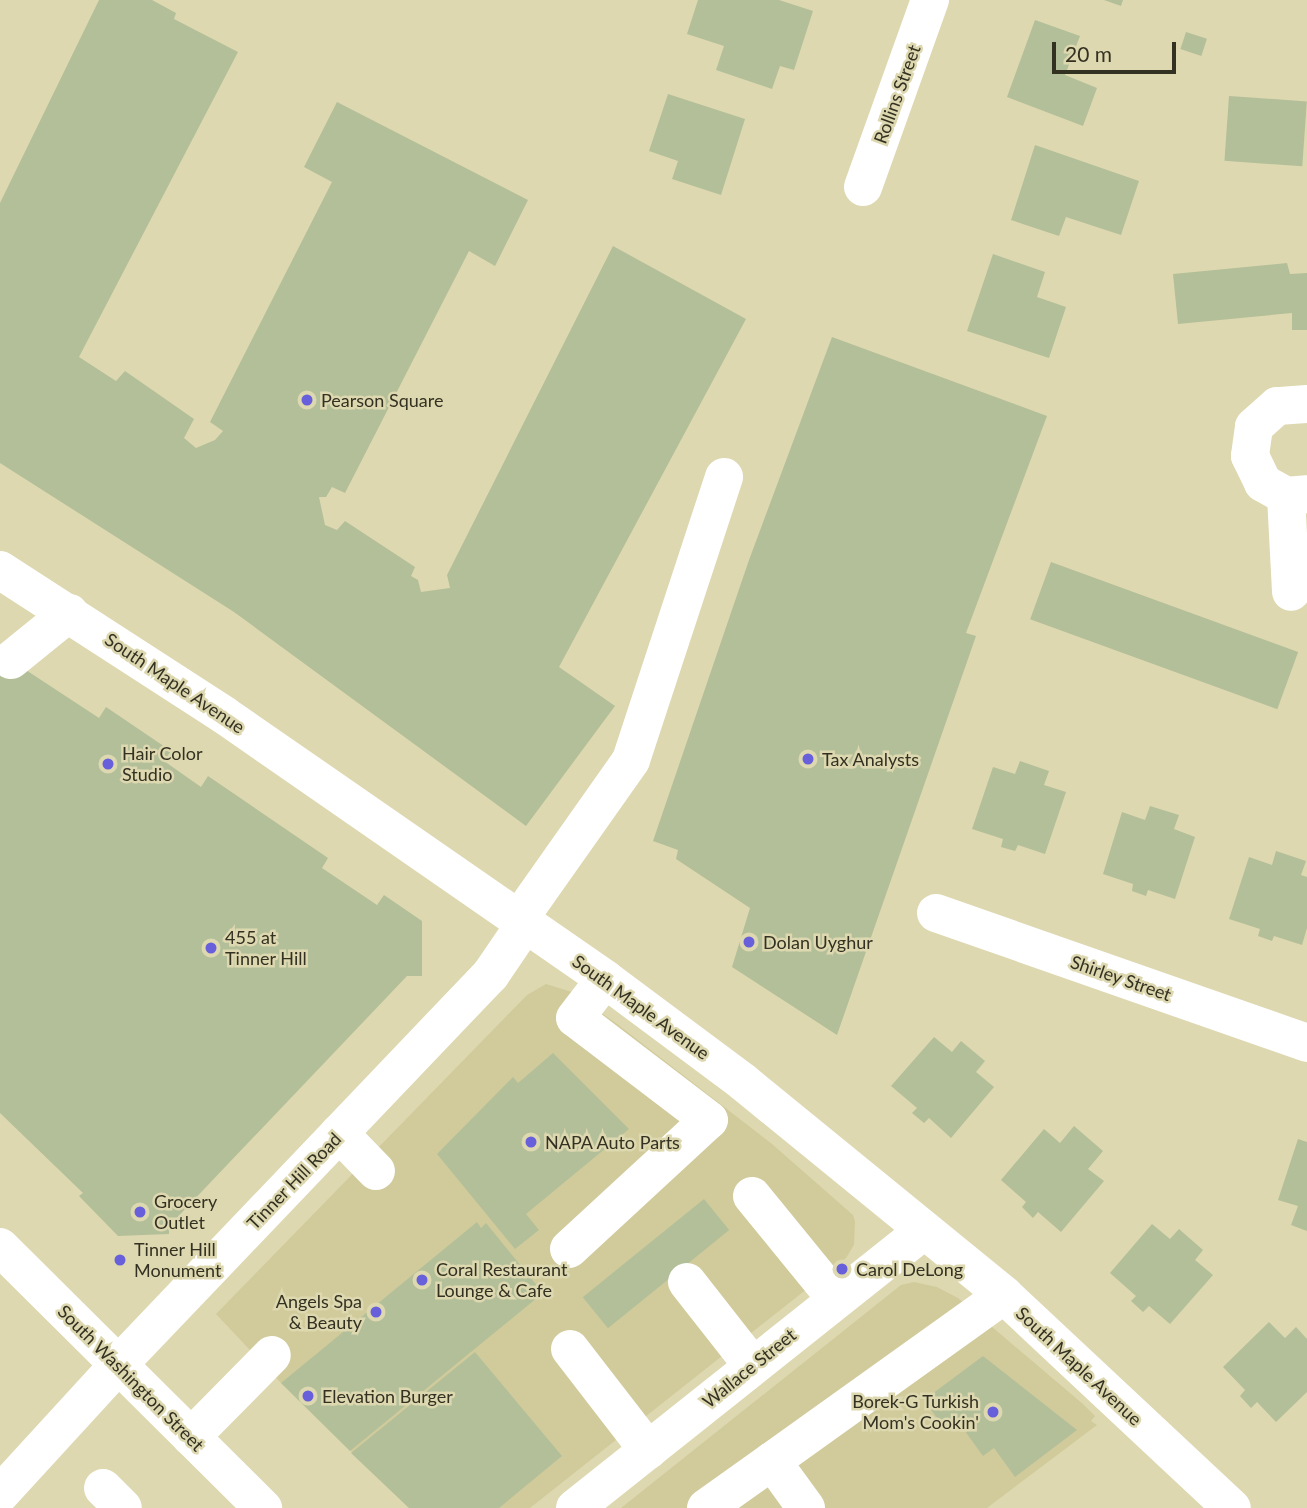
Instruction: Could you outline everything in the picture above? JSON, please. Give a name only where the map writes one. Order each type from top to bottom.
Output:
[{"type":"street","name":"Rollins Street","points":[[863,187],[930,0]]},
{"type":"street","points":[[1291,592],[1296,495],[1263,483],[1250,456],[1254,428],[1277,406],[1307,404]]},
{"type":"street","name":"Tinner Hill Road","points":[[0,1494],[118,1365],[491,974],[522,922],[631,760],[724,477]]},
{"type":"street","name":"South Maple Avenue","points":[[0,570],[69,612],[224,715],[605,979],[743,1082],[1004,1295],[1232,1508]]},
{"type":"street","points":[[11,660],[69,612]]},
{"type":"street","name":"Shirley Street","points":[[936,913],[1307,1044]]},
{"type":"street","points":[[605,979],[575,1018],[709,1120]]},
{"type":"street","points":[[569,1249],[709,1120],[743,1082]]},
{"type":"street","points":[[339,1133],[376,1171]]},
{"type":"street","points":[[752,1196],[836,1299]]},
{"type":"street","name":"Wallace Street","points":[[575,1508],[924,1230]]},
{"type":"street","name":"South Washington Street","points":[[0,1247],[263,1508]]},
{"type":"street","points":[[687,1282],[752,1365]]},
{"type":"street","points":[[706,1508],[1004,1295]]},
{"type":"street","points":[[570,1349],[648,1450]]},
{"type":"street","points":[[191,1437],[272,1354]]},
{"type":"street","points":[[772,1461],[806,1508]]},
{"type":"shaded area","points":[[546,984],[572,992],[772,1144],[853,1215],[854,1245],[846,1258],[530,1508],[409,1508],[281,1383],[216,1314],[527,995]]},
{"type":"shaded area","points":[[914,1282],[937,1287],[958,1298],[1083,1404],[1095,1416],[1091,1421],[1097,1425],[987,1508],[621,1508],[901,1285]]},
{"type":"building","name":"Pearson Square","points":[[99,0],[152,0],[176,13],[174,19],[238,52],[79,357],[116,381],[125,371],[194,419],[184,438],[196,448],[215,440],[223,431],[210,422],[332,182],[304,167],[337,102],[528,200],[495,266],[469,251],[345,493],[332,487],[326,497],[319,497],[325,525],[337,530],[345,521],[415,567],[411,576],[418,580],[421,592],[450,588],[447,575],[613,246],[746,319],[559,667],[615,706],[526,826],[234,612],[0,463],[0,203]]},
{"type":"building","points":[[698,0],[779,0],[813,11],[794,70],[780,66],[772,89],[716,70],[724,46],[687,34]]},
{"type":"building","points":[[1104,0],[1123,0],[1121,6]]},
{"type":"building","points":[[1035,20],[1080,36],[1065,75],[1097,88],[1083,126],[1007,97]]},
{"type":"building","points":[[1186,32],[1207,39],[1201,56],[1180,49]]},
{"type":"building","points":[[668,94],[745,119],[721,195],[672,179],[678,161],[649,151]]},
{"type":"building","points":[[1229,96],[1307,101],[1302,166],[1224,161]]},
{"type":"building","points":[[1035,145],[1139,181],[1121,235],[1066,217],[1059,236],[1011,220]]},
{"type":"building","points":[[993,254],[1045,272],[1037,297],[1066,307],[1049,358],[967,331]]},
{"type":"building","points":[[1287,263],[1290,274],[1307,273],[1307,330],[1292,330],[1292,313],[1178,324],[1173,274]]},
{"type":"building","name":"Tax Analysts","points":[[832,337],[1047,416],[966,633],[976,636],[837,1035],[732,967],[750,908],[676,859],[678,850],[653,841],[749,560]]},
{"type":"building","points":[[1051,562],[1298,652],[1277,709],[1030,619]]},
{"type":"building","name":"455 at Tinner Hill","points":[[0,653],[99,718],[106,707],[171,751],[164,761],[201,787],[208,776],[328,858],[322,868],[377,905],[384,895],[422,921],[422,976],[407,976],[169,1226],[169,1234],[118,1236],[79,1196],[83,1193],[0,1113]]},
{"type":"building","points":[[1020,761],[1049,771],[1044,785],[1066,792],[1045,854],[1018,845],[1015,851],[1001,847],[1003,839],[972,829],[993,767],[1015,774]]},
{"type":"building","points":[[1150,806],[1179,815],[1174,829],[1195,837],[1175,899],[1148,890],[1146,896],[1132,891],[1133,884],[1103,874],[1122,812],[1145,820]]},
{"type":"building","points":[[1276,851],[1306,861],[1301,875],[1307,877],[1307,928],[1302,945],[1274,936],[1272,941],[1258,936],[1260,929],[1229,919],[1249,857],[1272,865]]},
{"type":"building","points":[[934,1037],[952,1052],[961,1041],[985,1061],[976,1072],[994,1087],[951,1138],[929,1118],[924,1123],[912,1113],[917,1108],[891,1086]]},
{"type":"building","name":"NAPA Auto Parts","points":[[553,1053],[629,1129],[526,1214],[539,1230],[515,1249],[437,1154],[513,1077],[518,1083]]},
{"type":"building","points":[[1074,1126],[1103,1151],[1088,1169],[1104,1181],[1061,1232],[1038,1212],[1033,1218],[1022,1207],[1026,1202],[1001,1180],[1044,1129],[1060,1143]]},
{"type":"building","points":[[1298,1139],[1307,1142],[1307,1231],[1291,1225],[1298,1206],[1278,1200]]},
{"type":"building","points":[[704,1199],[729,1230],[608,1328],[583,1297]]},
{"type":"building","points":[[477,1222],[481,1228],[486,1223],[543,1293],[350,1451],[281,1383]]},
{"type":"building","points":[[1152,1224],[1170,1239],[1179,1229],[1203,1250],[1195,1260],[1213,1275],[1170,1324],[1149,1306],[1143,1312],[1131,1301],[1136,1296],[1110,1273]]},
{"type":"building","points":[[1269,1322],[1285,1338],[1296,1327],[1307,1339],[1307,1392],[1276,1422],[1257,1402],[1251,1408],[1240,1396],[1245,1390],[1223,1367]]},
{"type":"building","points":[[475,1352],[562,1456],[499,1508],[409,1508],[351,1453]]},
{"type":"building","name":"Borek-G Turkish Mom's Cookin'","points":[[983,1356],[1077,1430],[1015,1477],[994,1448],[983,1456],[959,1423],[947,1432],[924,1400]]},
{"type":"place","name":"Pearson Square","points":[[307,400]]},
{"type":"place","name":"Tax Analysts","points":[[808,759]]},
{"type":"place","name":"Hair Color Studio","points":[[108,764]]},
{"type":"place","name":"Dolan Uyghur","points":[[749,942]]},
{"type":"place","name":"455 at Tinner Hill","points":[[211,948]]},
{"type":"place","name":"NAPA Auto Parts","points":[[531,1142]]},
{"type":"place","name":"Grocery Outlet","points":[[140,1212]]},
{"type":"place","name":"Tinner Hill Monument","points":[[120,1260]]},
{"type":"place","name":"Carol DeLong","points":[[842,1269]]},
{"type":"place","name":"Coral Restaurant Lounge & Cafe","points":[[422,1280]]},
{"type":"place","name":"Angels Spa & Beauty","points":[[376,1312]]},
{"type":"place","name":"Elevation Burger","points":[[308,1396]]},
{"type":"place","name":"Borek-G Turkish Mom's Cookin'","points":[[993,1412]]}]
